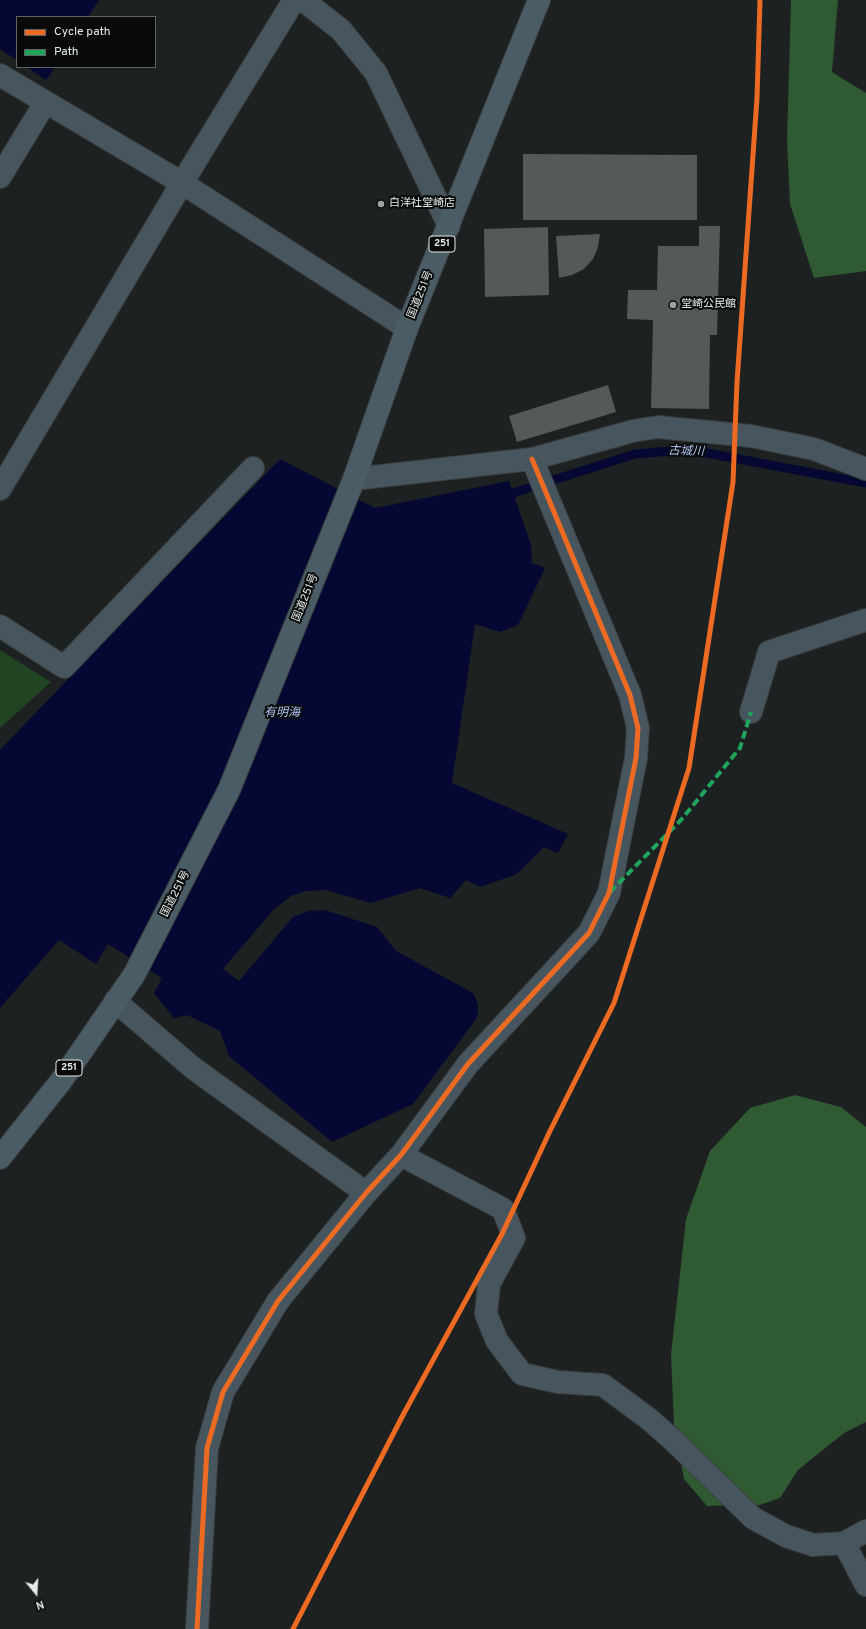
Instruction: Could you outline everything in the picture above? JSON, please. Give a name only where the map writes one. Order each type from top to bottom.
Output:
[{"type":"highway","name":"国道251号","points":[[0,1158],[60,1081],[134,974],[229,790],[335,526],[407,328],[539,0]]},
{"type":"street","points":[[0,489],[182,183],[294,0]]},
{"type":"street","points":[[303,0],[341,30],[376,73],[449,226]]},
{"type":"street","points":[[0,75],[182,183],[407,328]]},
{"type":"street","points":[[0,177],[45,103]]},
{"type":"street","points":[[351,484],[534,464],[633,431],[658,427],[750,436],[814,449],[866,469]]},
{"type":"street","points":[[197,1629],[207,1448],[223,1392],[278,1301],[366,1193],[401,1155],[468,1064],[589,932],[609,893],[636,758],[638,728],[630,695],[534,464]]},
{"type":"street","points":[[0,626],[64,667],[253,468]]},
{"type":"street","points":[[751,712],[769,652],[866,620]]},
{"type":"street","points":[[115,1001],[193,1068],[366,1193]]},
{"type":"street","points":[[401,1155],[503,1209],[514,1238],[489,1284],[486,1314],[497,1341],[522,1374],[558,1382],[603,1385],[648,1419],[670,1438],[753,1518],[786,1536],[813,1545],[844,1542],[866,1531]]},
{"type":"street","points":[[844,1542],[866,1585]]},
{"type":"green space","points":[[791,0],[838,0],[832,72],[866,93],[866,271],[814,278],[790,204],[787,141]]},
{"type":"green space","points":[[0,650],[51,682],[0,728]]},
{"type":"green space","points":[[795,1095],[841,1107],[866,1127],[866,1422],[844,1433],[798,1470],[780,1498],[760,1505],[707,1506],[684,1479],[674,1425],[671,1354],[686,1219],[710,1151],[750,1108]]},
{"type":"water","points":[[0,0],[99,0],[89,16],[16,16],[16,59],[0,49]]},
{"type":"water","points":[[28,68],[54,68],[46,80]]},
{"type":"water","name":"有明海","points":[[280,459],[375,508],[509,481],[531,545],[532,563],[545,568],[518,625],[500,632],[475,624],[452,783],[568,834],[558,853],[544,847],[517,874],[480,887],[466,880],[450,898],[420,888],[371,903],[326,890],[306,891],[291,896],[274,909],[223,969],[239,981],[293,917],[308,911],[325,910],[377,927],[396,951],[473,993],[478,1006],[476,1019],[413,1104],[332,1142],[229,1056],[220,1031],[187,1015],[174,1018],[154,993],[162,978],[108,944],[96,964],[59,940],[0,1008],[0,750]]},
{"type":"building","points":[[523,154],[697,155],[697,220],[523,220]]},
{"type":"building","name":"堂崎公民館","points":[[699,226],[720,226],[717,335],[710,335],[709,409],[651,408],[653,320],[627,319],[628,290],[657,290],[658,246],[699,246]]},
{"type":"building","points":[[548,227],[549,295],[485,297],[484,229]]},
{"type":"building","points":[[600,234],[598,247],[593,259],[584,269],[572,275],[559,278],[556,236]]},
{"type":"building","points":[[608,385],[616,412],[517,442],[509,416]]},
{"type":"waterway","name":"古城川","points":[[510,494],[635,454],[671,451],[707,453],[866,483]]},
{"type":"marked path","points":[[610,892],[681,820],[740,748],[751,712]]},
{"type":"cycle path","points":[[293,1629],[403,1415],[502,1234],[550,1131],[614,1003],[689,768],[733,482],[737,382],[757,98],[760,0]]},
{"type":"cycle path","points":[[197,1629],[207,1448],[223,1392],[278,1301],[366,1193],[401,1155],[468,1064],[589,933],[609,893],[636,758],[638,728],[630,695],[532,459]]},
{"type":"place","name":"白洋社堂崎店","points":[[381,204]]},
{"type":"place","name":"堂崎公民館","points":[[673,305]]}]
